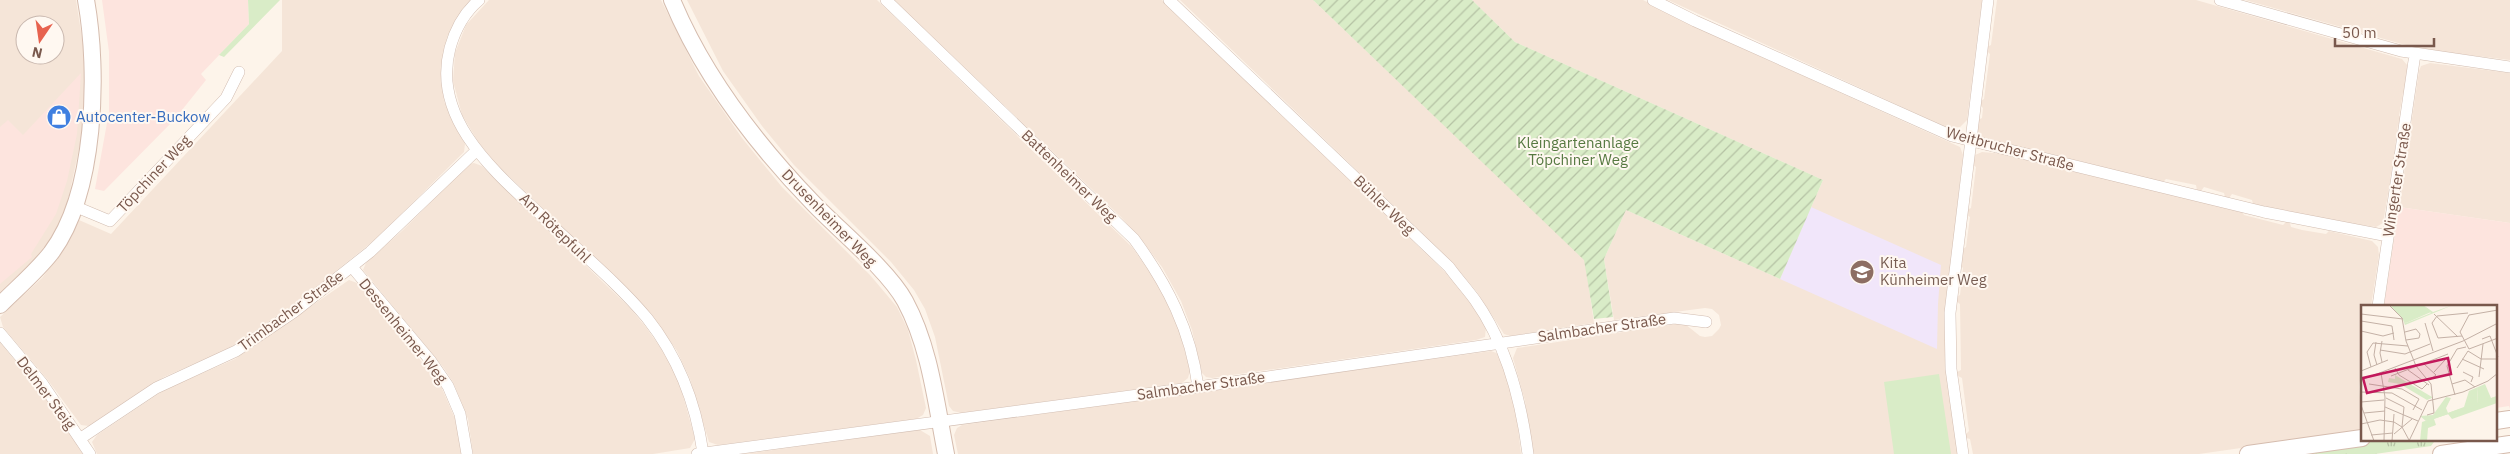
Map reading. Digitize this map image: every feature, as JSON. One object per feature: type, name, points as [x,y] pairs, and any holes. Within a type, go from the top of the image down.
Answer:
[{"type":"street","points":[[0,305],[52,252],[74,206],[86,159],[93,92],[92,47],[86,0]]},
{"type":"street","name":"Am Rötepfuhl","points":[[479,0],[463,18],[454,35],[448,54],[447,76],[450,101],[455,112],[477,150],[498,174],[633,303],[659,335],[679,369],[692,402],[700,454]]},
{"type":"street","name":"Drusenheimer Weg","points":[[672,0],[721,91],[748,128],[778,166],[882,272],[904,299],[917,325],[926,353],[946,454]]},
{"type":"street","name":"Battenheimer Weg","points":[[886,0],[1134,239],[1166,285],[1178,311],[1190,344],[1198,387]]},
{"type":"street","name":"Bühler Weg","points":[[1169,0],[1449,267],[1476,300],[1500,343],[1523,414],[1528,454]]},
{"type":"street","name":"Weitbrucher Straße","points":[[1653,0],[1695,21],[1943,133],[1969,141],[2283,216],[2388,236]]},
{"type":"street","points":[[1963,454],[1951,369],[1950,313],[1969,141],[1988,0]]},
{"type":"street","points":[[2220,0],[2379,46],[2416,54],[2510,67]]},
{"type":"street","name":"Wingerter Straße","points":[[2378,305],[2416,54]]},
{"type":"street","name":"Töpchiner Weg","points":[[74,206],[110,221],[226,98],[239,72]]},
{"type":"street","name":"Trimbacher Straße","points":[[80,438],[156,388],[245,346],[294,312],[352,267],[390,234],[477,150]]},
{"type":"street","name":"Dessenheimer Weg","points":[[352,267],[442,376],[460,414],[467,454]]},
{"type":"street","name":"Salmbacher Straße","points":[[700,454],[1198,387],[1674,318],[1706,322]]},
{"type":"street","name":"Delmer Steig","points":[[0,333],[42,383],[90,454]]},
{"type":"street","points":[[2248,454],[2361,438]]},
{"type":"street","points":[[2441,454],[2510,444]]},
{"type":"shaded area","points":[[0,0],[76,0],[85,57],[82,135],[65,214],[51,239],[35,261],[0,294]]},
{"type":"shaded area","points":[[102,0],[248,0],[249,24],[201,74],[206,80],[174,120],[104,191],[95,189],[109,112],[109,52]]},
{"type":"shaded area","points":[[282,0],[471,0],[455,21],[447,37],[441,70],[444,101],[465,144],[464,152],[377,238],[296,303],[228,349],[164,377],[89,426],[81,425],[47,379],[3,327],[0,317],[42,278],[56,259],[79,220],[111,234],[282,51]]},
{"type":"shaded area","points":[[489,0],[661,0],[699,76],[742,138],[782,187],[870,275],[897,307],[908,330],[916,360],[926,408],[923,415],[916,419],[718,445],[709,442],[690,379],[677,351],[659,325],[632,293],[495,163],[479,143],[462,115],[453,81],[455,53],[466,25]]},
{"type":"shaded area","points":[[687,0],[877,0],[1132,247],[1160,287],[1180,333],[1190,371],[1188,378],[1182,383],[961,413],[953,411],[949,406],[935,337],[925,309],[914,290],[891,262],[794,165],[762,126],[723,71]]},
{"type":"shaded area","points":[[894,0],[1162,0],[1445,272],[1471,304],[1486,327],[1485,337],[1476,340],[1212,378],[1206,377],[1202,373],[1192,330],[1181,301],[1162,267],[1144,243],[1121,217]]},
{"type":"shaded area","points":[[1180,0],[1313,0],[1585,260],[1594,323],[1510,336],[1504,334],[1477,292],[1451,261]]},
{"type":"shaded area","points":[[1472,0],[1643,0],[1715,36],[1960,147],[1963,155],[1944,323],[1947,375],[1958,454],[1533,454],[1525,401],[1513,358],[1517,348],[1676,324],[1685,324],[1700,336],[1705,337],[1712,336],[1721,325],[1719,315],[1712,309],[1705,308],[1614,320],[1604,259],[1626,210],[1780,279],[1823,180],[1515,42]]},
{"type":"shaded area","points":[[1668,0],[1982,0],[1967,120],[1960,127],[1948,128]]},
{"type":"shaded area","points":[[1997,0],[2196,0],[2402,59],[2407,65],[2407,92],[2403,93],[2399,116],[2403,118],[2402,122],[2398,124],[2395,148],[2398,151],[2394,156],[2390,180],[2393,182],[2393,186],[2389,188],[2383,223],[2376,227],[2314,218],[2253,204],[2252,200],[2232,194],[2229,198],[2225,197],[2224,193],[2204,187],[2201,191],[2197,190],[2196,185],[2166,179],[2163,182],[1981,137],[1977,130],[1978,120],[1982,118],[1983,108],[1980,105],[1980,101],[1984,99],[1990,54],[1987,51],[1987,47],[1991,45]]},
{"type":"shaded area","points":[[2245,0],[2510,0],[2510,60],[2435,51],[2402,44]]},
{"type":"shaded area","points":[[2430,63],[2510,73],[2510,223],[2399,207],[2419,71],[2421,66]]},
{"type":"shaded area","points":[[81,73],[77,134],[67,181],[56,214],[31,254],[32,257],[0,284],[0,127],[8,120],[23,135]]},
{"type":"shaded area","points":[[1982,152],[2005,154],[2242,211],[2244,215],[2283,225],[2286,222],[2290,223],[2291,227],[2302,230],[2326,234],[2329,231],[2372,241],[2378,247],[2379,255],[2371,305],[2361,305],[2360,431],[2199,454],[1973,454],[1970,439],[1966,438],[1966,434],[1969,431],[1962,378],[1958,376],[1957,372],[1961,370],[1960,304],[1956,301],[1956,297],[1960,295],[1963,268],[1961,266],[1962,249],[1966,247],[1970,217],[1966,214],[1967,210],[1971,208],[1976,167],[1973,165],[1975,155]]},
{"type":"shaded area","points":[[474,163],[482,166],[629,307],[645,326],[667,357],[680,385],[695,439],[690,448],[653,454],[473,454],[468,419],[453,382],[443,367],[363,270],[366,263],[403,230],[469,164]]},
{"type":"shaded area","name":"Kita Künheimer Weg","points":[[1811,207],[1941,265],[1937,349],[1780,279]]},
{"type":"shaded area","points":[[2399,207],[2510,223],[2510,409],[2509,406],[2498,408],[2498,305],[2384,305]]},
{"type":"shaded area","points":[[349,280],[357,283],[440,384],[456,421],[462,454],[97,454],[92,442],[97,435],[164,390],[235,359]]},
{"type":"shaded area","points":[[0,342],[58,414],[83,454],[0,454]]},
{"type":"shaded area","points":[[1491,351],[1499,354],[1516,411],[1521,454],[958,454],[954,435],[957,428],[962,425]]},
{"type":"shaded area","points":[[920,430],[930,436],[933,454],[743,454]]},
{"type":"green space","points":[[248,0],[280,0],[224,57],[219,55],[249,24]]},
{"type":"green space","name":"Kleingartenanlage Töpchiner Weg","points":[[1313,0],[1472,0],[1515,42],[1823,180],[1780,279],[1626,210],[1604,259],[1613,317],[1594,319],[1584,260]]},
{"type":"green space","points":[[1939,374],[1951,454],[1894,454],[1884,382]]},
{"type":"green space","points":[[2371,442],[2434,442],[2431,446],[2375,454],[2287,454]]},
{"type":"place","name":"Autocenter-Buckow","points":[[59,117]]},
{"type":"place","name":"Kita Künheimer Weg","points":[[1862,272]]}]
